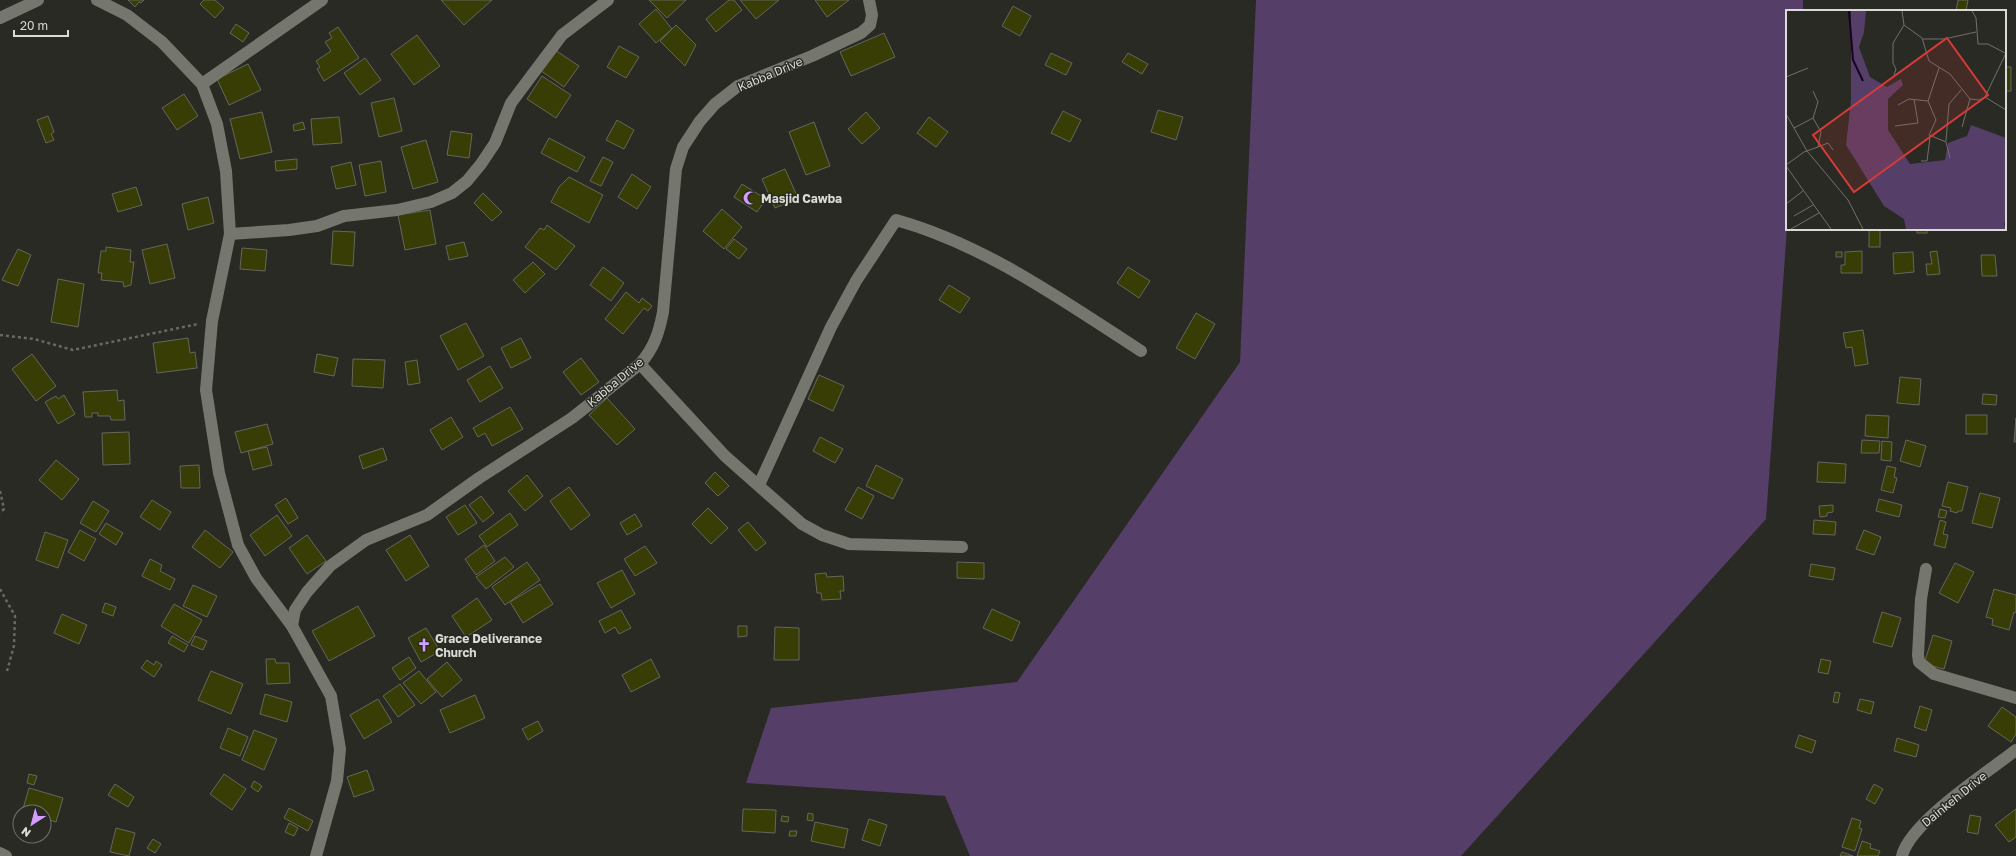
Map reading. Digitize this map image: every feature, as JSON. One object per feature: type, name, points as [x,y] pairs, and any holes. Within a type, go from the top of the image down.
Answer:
[{"type":"street","points":[[0,18],[38,0]]},
{"type":"street","points":[[97,0],[127,15],[162,42],[202,84],[217,124],[226,171],[230,234],[212,321],[206,390],[223,488],[238,545],[256,578],[292,626],[331,696],[340,750],[337,780],[316,856]]},
{"type":"street","points":[[202,84],[322,0]]},
{"type":"street","points":[[230,234],[289,230],[317,226],[344,216],[397,210],[431,202],[452,193],[467,181],[481,164],[495,143],[511,104],[562,35],[608,0]]},
{"type":"street","name":"Kabba Drive","points":[[292,626],[295,610],[307,592],[330,566],[366,540],[427,515],[479,478],[572,418],[640,364],[649,353],[659,335],[663,312],[676,170],[684,147],[700,121],[715,104],[738,86],[812,56],[861,33],[870,25],[872,15],[869,0]]},
{"type":"street","points":[[759,485],[831,327],[856,281],[896,220],[966,246],[1021,276],[1141,351]]},
{"type":"street","points":[[640,364],[725,456],[802,524],[822,535],[849,544],[962,547]]},
{"type":"street","points":[[1926,569],[1921,599],[1918,655],[1919,662],[1934,674],[2016,698]]},
{"type":"street","name":"Dainkeh Drive","points":[[1902,856],[1913,834],[1941,808],[2016,750]]},
{"type":"street","points":[[0,853],[6,856]]},
{"type":"path","points":[[0,335],[34,339],[73,350],[212,321]]},
{"type":"path","points":[[0,491],[4,508],[0,513]]},
{"type":"path","points":[[0,589],[16,616],[14,646],[7,671]]},
{"type":"shaded area","points":[[1256,0],[1803,0],[1803,10],[1786,10],[1787,230],[1766,519],[1461,856],[970,856],[945,796],[746,783],[771,708],[1017,682],[1240,362]]},
{"type":"building","points":[[128,0],[144,0],[141,3],[139,2],[135,7]]},
{"type":"building","points":[[204,0],[215,0],[224,8],[215,18],[200,4]]},
{"type":"building","points":[[441,0],[492,0],[464,25]]},
{"type":"building","points":[[649,0],[686,0],[667,18]]},
{"type":"building","points":[[729,0],[734,0],[742,10],[716,32],[706,19]]},
{"type":"building","points":[[740,0],[779,0],[756,19]]},
{"type":"building","points":[[815,0],[849,0],[827,17]]},
{"type":"building","points":[[1958,0],[1968,0],[1966,10],[1956,10]]},
{"type":"building","points":[[1013,6],[1031,16],[1020,36],[1002,26]]},
{"type":"building","points":[[656,9],[672,29],[656,43],[639,24]]},
{"type":"building","points":[[236,24],[249,33],[243,42],[230,33]]},
{"type":"building","points":[[676,25],[696,45],[685,66],[660,41]]},
{"type":"building","points":[[338,27],[359,58],[324,81],[317,69],[320,67],[316,61],[331,51],[325,42],[332,38],[329,33]]},
{"type":"building","points":[[884,33],[895,57],[851,76],[840,52]]},
{"type":"building","points":[[417,35],[440,66],[414,85],[391,54]]},
{"type":"building","points":[[619,46],[639,57],[626,78],[607,67]]},
{"type":"building","points":[[555,50],[579,66],[564,87],[540,70]]},
{"type":"building","points":[[1051,53],[1072,63],[1066,75],[1045,65]]},
{"type":"building","points":[[1128,53],[1148,64],[1142,74],[1122,62]]},
{"type":"building","points":[[365,58],[381,80],[360,95],[344,73]]},
{"type":"building","points":[[248,64],[261,90],[229,105],[217,79]]},
{"type":"building","points":[[2006,67],[2011,67],[2011,91],[2006,91]]},
{"type":"building","points":[[542,76],[571,95],[556,118],[527,99]]},
{"type":"building","points":[[184,94],[198,116],[177,130],[162,108]]},
{"type":"building","points":[[394,98],[402,131],[379,137],[371,103]]},
{"type":"building","points":[[1158,110],[1183,117],[1176,140],[1151,132]]},
{"type":"building","points":[[1063,111],[1081,120],[1070,142],[1051,133]]},
{"type":"building","points":[[262,112],[272,152],[240,159],[230,119]]},
{"type":"building","points":[[866,112],[880,128],[862,144],[848,129]]},
{"type":"building","points":[[48,116],[54,132],[51,134],[54,140],[46,143],[37,120]]},
{"type":"building","points":[[339,117],[342,143],[313,145],[311,119]]},
{"type":"building","points":[[929,117],[948,132],[936,147],[917,133]]},
{"type":"building","points":[[617,120],[634,130],[624,149],[606,140]]},
{"type":"building","points":[[303,122],[305,129],[294,131],[293,125]]},
{"type":"building","points":[[814,122],[830,166],[806,175],[789,132]]},
{"type":"building","points":[[451,131],[472,134],[469,158],[447,155]]},
{"type":"building","points":[[549,138],[585,157],[577,172],[541,153]]},
{"type":"building","points":[[426,140],[438,182],[413,189],[401,147]]},
{"type":"building","points":[[603,157],[613,162],[601,186],[590,181]]},
{"type":"building","points":[[297,159],[297,169],[276,171],[275,161]]},
{"type":"building","points":[[381,161],[386,192],[365,196],[359,165]]},
{"type":"building","points":[[351,162],[356,185],[336,189],[331,167]]},
{"type":"building","points":[[785,169],[798,198],[775,208],[762,179]]},
{"type":"building","points":[[632,174],[651,187],[637,209],[618,197]]},
{"type":"building","points":[[569,177],[603,195],[589,223],[551,202],[559,187]]},
{"type":"building","name":"Masjid Cawba","points":[[742,184],[766,199],[757,212],[734,197]]},
{"type":"building","points":[[136,187],[142,205],[118,212],[112,194]]},
{"type":"building","points":[[483,193],[502,212],[492,221],[474,203]]},
{"type":"building","points":[[208,197],[214,223],[188,230],[182,204]]},
{"type":"building","points":[[722,209],[742,227],[724,249],[703,231]]},
{"type":"building","points":[[430,210],[436,244],[405,250],[398,215]]},
{"type":"building","points":[[547,225],[575,246],[556,270],[525,247],[540,228],[544,230]]},
{"type":"building","points":[[1869,230],[1880,230],[1880,247],[1869,247]]},
{"type":"building","points":[[1917,230],[1927,230],[1927,233],[1917,233]]},
{"type":"building","points":[[333,231],[355,232],[353,266],[331,264]]},
{"type":"building","points":[[734,239],[747,249],[739,259],[726,249]]},
{"type":"building","points":[[464,242],[468,256],[449,260],[446,246]]},
{"type":"building","points":[[167,244],[175,278],[150,284],[142,250]]},
{"type":"building","points":[[106,247],[131,250],[130,262],[134,262],[131,285],[124,287],[123,282],[101,280],[102,273],[98,273],[101,251],[106,251]]},
{"type":"building","points":[[242,248],[267,250],[265,271],[240,269]]},
{"type":"building","points":[[18,249],[31,255],[18,286],[2,280]]},
{"type":"building","points":[[1862,251],[1862,273],[1841,273],[1841,265],[1845,265],[1845,252]]},
{"type":"building","points":[[1937,251],[1940,274],[1927,275],[1926,264],[1932,264],[1930,252]]},
{"type":"building","points":[[1836,252],[1842,252],[1842,257],[1836,257]]},
{"type":"building","points":[[1913,252],[1914,272],[1894,274],[1893,253]]},
{"type":"building","points":[[1981,255],[1995,255],[1997,276],[1982,276]]},
{"type":"building","points":[[533,262],[545,274],[525,293],[513,280]]},
{"type":"building","points":[[603,267],[624,283],[611,301],[590,285]]},
{"type":"building","points":[[1128,267],[1150,281],[1139,298],[1117,283]]},
{"type":"building","points":[[58,279],[84,284],[78,327],[51,322]]},
{"type":"building","points":[[949,285],[970,298],[960,313],[939,300]]},
{"type":"building","points":[[626,292],[639,303],[642,298],[652,306],[648,311],[644,308],[623,334],[605,319]]},
{"type":"building","points":[[1196,313],[1215,324],[1195,359],[1176,348]]},
{"type":"building","points":[[466,323],[484,356],[458,370],[440,336]]},
{"type":"building","points":[[1863,330],[1868,364],[1855,366],[1852,347],[1846,348],[1843,333]]},
{"type":"building","points":[[188,338],[190,353],[195,352],[197,368],[157,373],[153,343]]},
{"type":"building","points":[[521,338],[531,358],[511,368],[501,348]]},
{"type":"building","points":[[32,354],[56,386],[36,401],[12,369]]},
{"type":"building","points":[[317,354],[338,358],[334,376],[314,372]]},
{"type":"building","points":[[581,358],[599,382],[581,395],[563,372]]},
{"type":"building","points":[[353,359],[385,360],[383,388],[352,386]]},
{"type":"building","points":[[417,360],[420,383],[408,385],[405,362]]},
{"type":"building","points":[[490,366],[503,388],[480,402],[467,380]]},
{"type":"building","points":[[819,375],[844,386],[833,411],[808,399]]},
{"type":"building","points":[[1900,377],[1921,379],[1919,405],[1897,403]]},
{"type":"building","points":[[117,390],[118,401],[124,400],[125,420],[111,420],[110,416],[98,416],[98,413],[92,413],[92,417],[85,417],[83,392]]},
{"type":"building","points":[[1983,394],[1997,395],[1996,405],[1982,404]]},
{"type":"building","points":[[64,395],[75,414],[58,424],[45,402],[56,396],[58,399]]},
{"type":"building","points":[[607,398],[635,429],[617,445],[589,415]]},
{"type":"building","points":[[510,407],[523,429],[492,446],[485,433],[478,437],[473,428]]},
{"type":"building","points":[[1866,415],[1889,416],[1888,438],[1865,436]]},
{"type":"building","points":[[1966,415],[1987,415],[1987,434],[1966,434]]},
{"type":"building","points":[[451,417],[463,437],[442,450],[430,430]]},
{"type":"building","points":[[2016,418],[2016,442],[2014,442]]},
{"type":"building","points":[[267,424],[273,444],[241,453],[235,432]]},
{"type":"building","points":[[129,432],[130,464],[103,465],[102,433]]},
{"type":"building","points":[[820,437],[843,449],[835,463],[813,451]]},
{"type":"building","points":[[1862,440],[1880,441],[1879,453],[1861,453]]},
{"type":"building","points":[[1906,440],[1926,446],[1920,467],[1900,461]]},
{"type":"building","points":[[1882,441],[1892,442],[1891,461],[1881,460]]},
{"type":"building","points":[[267,447],[272,465],[253,470],[248,451]]},
{"type":"building","points":[[383,448],[387,460],[363,469],[359,456]]},
{"type":"building","points":[[56,460],[79,479],[62,500],[39,480]]},
{"type":"building","points":[[1818,462],[1846,464],[1845,483],[1817,482]]},
{"type":"building","points":[[199,465],[200,488],[181,488],[180,466]]},
{"type":"building","points":[[876,465],[903,479],[893,499],[866,486]]},
{"type":"building","points":[[1887,466],[1896,468],[1894,477],[1897,478],[1893,493],[1881,490]]},
{"type":"building","points":[[715,472],[729,486],[718,496],[705,483]]},
{"type":"building","points":[[527,475],[543,496],[525,511],[508,491]]},
{"type":"building","points":[[1948,482],[1968,487],[1962,511],[1958,511],[1957,513],[1950,511],[1951,508],[1942,506]]},
{"type":"building","points":[[569,487],[590,515],[571,530],[550,501]]},
{"type":"building","points":[[858,487],[874,496],[862,519],[845,510]]},
{"type":"building","points":[[1980,493],[2000,498],[1992,528],[1972,523]]},
{"type":"building","points":[[481,496],[494,513],[483,522],[469,505]]},
{"type":"building","points":[[286,498],[298,518],[288,524],[275,505]]},
{"type":"building","points":[[1879,499],[1902,505],[1899,517],[1876,511]]},
{"type":"building","points":[[152,500],[171,512],[160,530],[140,517]]},
{"type":"building","points":[[93,501],[109,511],[96,532],[80,523]]},
{"type":"building","points":[[465,505],[477,523],[458,535],[446,517]]},
{"type":"building","points":[[1833,505],[1833,512],[1827,513],[1827,516],[1820,517],[1819,506]]},
{"type":"building","points":[[708,508],[728,528],[711,544],[692,524]]},
{"type":"building","points":[[1940,509],[1947,511],[1945,518],[1938,517]]},
{"type":"building","points":[[510,513],[518,525],[487,547],[479,536]]},
{"type":"building","points":[[635,514],[642,526],[627,535],[620,523]]},
{"type":"building","points":[[277,515],[292,536],[265,556],[250,535]]},
{"type":"building","points":[[1814,520],[1836,522],[1835,535],[1813,534]]},
{"type":"building","points":[[1940,520],[1946,522],[1943,534],[1948,535],[1945,548],[1934,545]]},
{"type":"building","points":[[748,522],[766,543],[756,551],[738,530]]},
{"type":"building","points":[[106,523],[123,533],[116,545],[99,534]]},
{"type":"building","points":[[80,530],[96,539],[84,561],[68,552]]},
{"type":"building","points":[[205,530],[233,552],[220,568],[192,547]]},
{"type":"building","points":[[1864,530],[1881,537],[1874,555],[1856,549]]},
{"type":"building","points":[[45,532],[68,540],[58,568],[36,560]]},
{"type":"building","points":[[307,535],[326,561],[307,574],[289,548]]},
{"type":"building","points":[[410,535],[429,566],[406,581],[386,550]]},
{"type":"building","points":[[484,545],[495,561],[476,575],[465,559]]},
{"type":"building","points":[[645,546],[657,563],[635,576],[624,559]]},
{"type":"building","points":[[505,557],[514,567],[486,589],[476,577]]},
{"type":"building","points":[[150,559],[162,565],[160,571],[175,579],[170,590],[142,576]]},
{"type":"building","points":[[527,562],[540,580],[505,605],[492,587]]},
{"type":"building","points":[[957,562],[984,563],[984,579],[957,578]]},
{"type":"building","points":[[1955,563],[1974,572],[1958,603],[1939,593]]},
{"type":"building","points":[[1811,564],[1835,568],[1833,580],[1809,576]]},
{"type":"building","points":[[622,570],[635,594],[611,608],[597,583]]},
{"type":"building","points":[[826,573],[827,577],[843,576],[844,591],[840,591],[841,599],[822,600],[821,593],[817,593],[815,574]]},
{"type":"building","points":[[540,584],[553,604],[523,623],[510,602]]},
{"type":"building","points":[[193,585],[217,596],[207,617],[183,606]]},
{"type":"building","points":[[1994,589],[2016,595],[2016,613],[2014,612],[2009,630],[1992,625],[1993,619],[1986,617]]},
{"type":"building","points":[[477,598],[492,620],[466,637],[452,616]]},
{"type":"building","points":[[105,603],[116,607],[113,616],[102,612]]},
{"type":"building","points":[[174,604],[202,620],[189,643],[161,626]]},
{"type":"building","points":[[358,606],[375,636],[329,661],[312,631]]},
{"type":"building","points":[[992,609],[1020,622],[1012,641],[983,628]]},
{"type":"building","points":[[621,610],[631,628],[619,634],[615,627],[605,633],[599,621]]},
{"type":"building","points":[[1882,612],[1901,618],[1892,647],[1873,642]]},
{"type":"building","points":[[62,614],[87,625],[79,644],[54,633]]},
{"type":"building","points":[[738,626],[747,626],[747,636],[738,637]]},
{"type":"building","points":[[775,627],[799,628],[799,660],[774,660]]},
{"type":"building","name":"Grace Deliverance Church","points":[[426,628],[440,651],[421,662],[408,638]]},
{"type":"building","points":[[1933,635],[1952,641],[1944,669],[1924,664]]},
{"type":"building","points":[[172,636],[188,645],[184,652],[168,643]]},
{"type":"building","points":[[195,636],[207,641],[203,650],[191,645]]},
{"type":"building","points":[[409,657],[416,668],[400,680],[392,668]]},
{"type":"building","points":[[266,659],[275,659],[276,663],[289,663],[290,683],[267,684]]},
{"type":"building","points":[[651,659],[660,677],[631,692],[622,675]]},
{"type":"building","points":[[1821,659],[1831,661],[1828,674],[1818,672]]},
{"type":"building","points":[[147,660],[154,665],[156,661],[162,665],[154,677],[141,668]]},
{"type":"building","points":[[447,662],[462,680],[442,697],[427,679]]},
{"type":"building","points":[[211,671],[243,684],[231,714],[198,700]]},
{"type":"building","points":[[419,671],[436,692],[421,704],[403,683]]},
{"type":"building","points":[[400,684],[415,705],[398,717],[383,696]]},
{"type":"building","points":[[1835,692],[1840,693],[1838,703],[1833,702]]},
{"type":"building","points":[[265,694],[292,702],[287,722],[260,714]]},
{"type":"building","points":[[475,695],[485,718],[450,733],[440,710]]},
{"type":"building","points":[[378,699],[392,722],[364,739],[350,715]]},
{"type":"building","points":[[1860,699],[1874,702],[1871,714],[1857,710]]},
{"type":"building","points":[[1920,706],[1932,710],[1926,731],[1914,727]]},
{"type":"building","points":[[2002,707],[2016,717],[2016,734],[2011,742],[1988,726]]},
{"type":"building","points":[[538,721],[543,731],[528,740],[522,729]]},
{"type":"building","points":[[228,728],[248,737],[240,756],[220,748]]},
{"type":"building","points":[[254,730],[277,739],[264,770],[242,760]]},
{"type":"building","points":[[1799,735],[1816,741],[1812,753],[1795,747]]},
{"type":"building","points":[[1897,738],[1919,745],[1916,757],[1894,751]]},
{"type":"building","points":[[367,770],[374,790],[354,797],[347,777]]},
{"type":"building","points":[[29,774],[37,776],[34,785],[27,783]]},
{"type":"building","points":[[224,774],[246,789],[232,810],[210,794]]},
{"type":"building","points":[[254,781],[262,786],[258,792],[251,787]]},
{"type":"building","points":[[115,784],[134,797],[128,807],[108,795]]},
{"type":"building","points":[[1874,784],[1883,789],[1875,804],[1866,799]]},
{"type":"building","points":[[29,788],[63,798],[56,822],[52,821],[52,804],[24,804]]},
{"type":"building","points":[[289,808],[313,821],[308,831],[284,818]]},
{"type":"building","points":[[743,809],[776,810],[775,833],[742,831]]},
{"type":"building","points":[[2016,809],[2016,837],[2009,842],[1995,825]]},
{"type":"building","points":[[808,813],[813,814],[813,821],[807,820]]},
{"type":"building","points":[[1970,815],[1981,817],[1978,834],[1967,832]]},
{"type":"building","points":[[782,816],[789,817],[788,822],[781,821]]},
{"type":"building","points":[[1852,818],[1861,821],[1859,828],[1862,829],[1855,851],[1842,847]]},
{"type":"building","points":[[869,819],[887,825],[880,846],[862,840]]},
{"type":"building","points":[[815,822],[848,829],[844,848],[811,841]]},
{"type":"building","points":[[289,823],[298,828],[294,836],[285,832]]},
{"type":"building","points":[[116,828],[135,833],[129,856],[110,852]]},
{"type":"building","points":[[790,831],[797,831],[796,836],[789,836]]},
{"type":"building","points":[[153,839],[161,844],[155,853],[147,848]]},
{"type":"building","points":[[1862,841],[1871,844],[1870,848],[1880,851],[1878,856],[1857,856]]},
{"type":"building","points":[[1842,852],[1853,856],[1840,856]]},
{"type":"place","name":"Masjid Cawba","points":[[750,198]]},
{"type":"place","name":"Grace Deliverance Church","points":[[424,645]]}]
